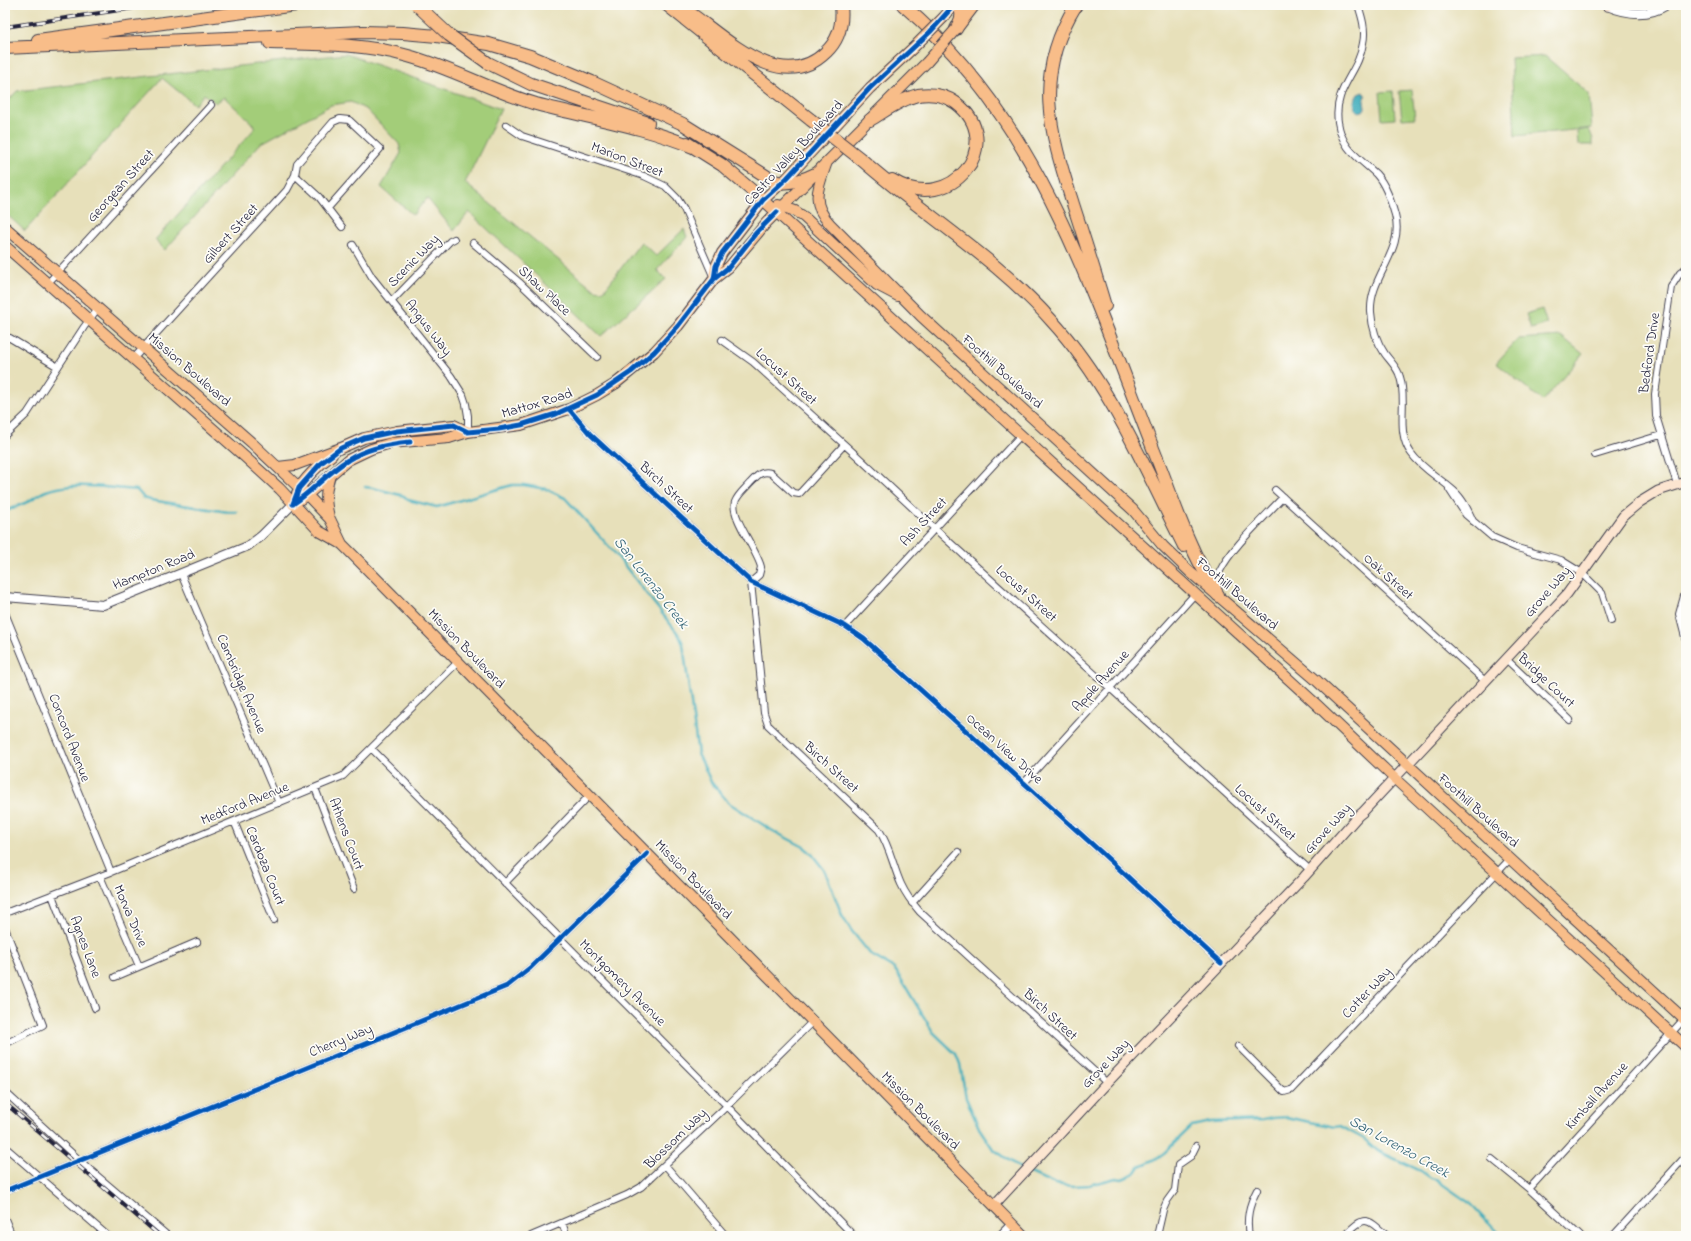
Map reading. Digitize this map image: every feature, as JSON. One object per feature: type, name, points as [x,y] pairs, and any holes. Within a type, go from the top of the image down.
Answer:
[{"type":"highway","points":[[5,44],[296,5]]},
{"type":"highway","points":[[417,5],[452,38],[488,63],[522,81],[653,125],[673,134],[722,165],[763,200]]},
{"type":"highway","points":[[667,5],[862,160],[894,188],[1004,274],[1034,302],[1064,335],[1090,368],[1110,399],[1188,553],[1197,568],[1218,595]]},
{"type":"highway","points":[[678,5],[747,55],[764,63],[787,68],[809,63],[820,58],[829,49],[841,26],[841,5]]},
{"type":"highway","points":[[903,5],[934,33],[973,76],[1009,126],[1054,205],[1074,248],[1192,547],[1218,595]]},
{"type":"highway","points":[[956,29],[962,16],[962,11],[958,5]]},
{"type":"highway","points":[[1076,5],[1062,32],[1053,61],[1049,96],[1050,122],[1062,168],[1126,372],[1149,438]]},
{"type":"highway","points":[[5,48],[362,32],[412,33],[472,41],[505,48],[530,56],[592,82],[679,122],[771,179],[781,183],[798,180],[816,174]]},
{"type":"highway","points":[[164,41],[334,45],[384,50],[432,63],[526,101],[644,130],[693,147]]},
{"type":"highway","points":[[555,92],[575,93],[627,109],[712,143]]},
{"type":"highway","points":[[862,160],[891,179],[905,186],[916,189],[932,190],[945,187],[956,181],[969,167],[974,154],[976,138],[971,121],[961,108],[944,97],[928,94],[913,97],[870,120]]},
{"type":"main road","name":"Castro Valley Boulevard","points":[[714,278],[716,266],[722,253],[763,200],[781,183],[870,88],[913,48],[954,5]]},
{"type":"main road","name":"Castro Valley Boulevard","points":[[714,278],[729,267],[756,233],[927,62],[975,5]]},
{"type":"main road","points":[[827,162],[817,192],[820,211],[830,224],[903,299]]},
{"type":"main road","points":[[763,200],[780,209]]},
{"type":"main road","name":"Foothill Boulevard","points":[[780,209],[804,217],[877,285],[903,299],[1133,510],[1173,556],[1315,680],[1685,1020]]},
{"type":"main road","name":"Foothill Boulevard","points":[[780,209],[1021,435],[1317,705],[1686,1047]]},
{"type":"main road","name":"Mission Boulevard","points":[[5,226],[278,467],[330,519],[342,544]]},
{"type":"main road","name":"Mission Boulevard","points":[[5,246],[245,457],[280,489],[319,531],[342,544],[1024,1236]]},
{"type":"main road","name":"Mattox Road","points":[[293,504],[307,495],[348,460],[371,449],[391,443],[448,438],[468,432],[521,425],[569,409],[606,390],[647,359],[675,329],[714,278]]},
{"type":"main road","name":"Mattox Road","points":[[278,467],[295,465],[364,438],[397,431],[454,425],[468,432]]},
{"type":"main road","name":"Mattox Road","points":[[293,504],[299,488],[321,463],[341,448]]},
{"type":"main road","points":[[330,474],[325,502],[330,519]]},
{"type":"main road","name":"Grove Way","points":[[994,1205],[1220,963],[1310,870],[1358,816],[1567,594],[1623,516],[1640,502],[1652,495],[1682,483]]},
{"type":"street","points":[[1358,5],[1364,28],[1363,45],[1360,57],[1338,99],[1338,120],[1339,129],[1345,145],[1382,182],[1392,206],[1397,225],[1394,245],[1379,275],[1373,291],[1371,304],[1372,322],[1379,344],[1400,376],[1403,398],[1403,437],[1406,446],[1418,462],[1460,497],[1473,521],[1492,537],[1517,548],[1561,560],[1582,574],[1602,593],[1611,620]]},
{"type":"street","points":[[1361,14],[1362,5]]},
{"type":"street","points":[[1606,6],[1620,12],[1639,14],[1660,9],[1666,5]]},
{"type":"street","name":"Georgean Street","points":[[48,283],[211,105]]},
{"type":"street","name":"Gilbert Street","points":[[133,359],[287,190],[295,175],[297,164],[333,122],[340,119],[349,120],[380,149],[328,208]]},
{"type":"street","name":"Marion Street","points":[[506,125],[522,136],[640,174],[665,186],[677,198],[684,209],[714,278]]},
{"type":"street","points":[[295,175],[319,197],[342,227]]},
{"type":"street","name":"Scenic Way","points":[[392,301],[454,238]]},
{"type":"street","name":"Shaw Place","points":[[473,244],[518,282],[597,357]]},
{"type":"street","name":"Angus Way","points":[[353,245],[372,277],[448,372],[463,395],[468,416],[468,432]]},
{"type":"street","name":"Bedford Drive","points":[[1682,483],[1661,435],[1656,416],[1655,394],[1671,287],[1680,273],[1686,268]]},
{"type":"street","points":[[5,435],[11,431],[27,414],[98,308]]},
{"type":"street","points":[[5,337],[10,338],[58,367]]},
{"type":"street","name":"Locust Street","points":[[722,340],[753,362],[1310,870]]},
{"type":"street","name":"Birch Street","points":[[569,409],[587,431],[751,582],[765,719],[772,730],[879,830],[889,848],[901,884],[912,903],[1107,1083]]},
{"type":"street","name":"Ash Street","points":[[845,626],[1021,435]]},
{"type":"street","points":[[1595,455],[1661,435]]},
{"type":"street","points":[[751,582],[759,575],[761,567],[760,562],[736,515],[734,505],[738,496],[759,474],[767,472],[771,473],[793,493],[799,494],[844,445]]},
{"type":"street","name":"Oak Street","points":[[1275,490],[1485,681]]},
{"type":"street","points":[[1218,595],[1218,580],[1222,567],[1244,539],[1283,497]]},
{"type":"street","name":"Hampton Road","points":[[5,598],[103,605],[248,546],[261,536],[293,504]]},
{"type":"street","name":"Cambridge Avenue","points":[[181,574],[278,804]]},
{"type":"street","name":"Ocean View Drive","points":[[751,582],[845,626],[864,639],[1220,963]]},
{"type":"street","points":[[1686,589],[1679,614],[1686,641]]},
{"type":"street","name":"Apple Avenue","points":[[1024,783],[1196,594]]},
{"type":"street","name":"Concord Avenue","points":[[5,613],[111,872]]},
{"type":"street","name":"Bridge Court","points":[[1506,660],[1570,720]]},
{"type":"street","name":"Medford Avenue","points":[[5,913],[111,872],[343,776],[372,749],[458,662]]},
{"type":"street","name":"Montgomery Avenue","points":[[372,749],[728,1106],[854,1236]]},
{"type":"street","name":"Athens Court","points":[[315,788],[354,889]]},
{"type":"street","points":[[504,883],[590,795]]},
{"type":"street","name":"Cardoza Court","points":[[234,821],[274,920]]},
{"type":"street","points":[[912,903],[958,852]]},
{"type":"street","name":"Cherry Way","points":[[5,1191],[507,986],[530,968],[647,854]]},
{"type":"street","name":"Cotter Way","points":[[1238,1046],[1284,1092],[1291,1090],[1510,859]]},
{"type":"street","name":"Morva Drive","points":[[100,876],[139,966]]},
{"type":"street","name":"Agnes Lane","points":[[52,895],[95,1008]]},
{"type":"street","points":[[5,928],[44,1025],[5,1044]]},
{"type":"street","points":[[115,977],[197,942]]},
{"type":"street","name":"Kimball Avenue","points":[[1529,1189],[1670,1033],[1685,1020]]},
{"type":"street","name":"Blossom Way","points":[[531,1236],[627,1195],[649,1180],[728,1106],[812,1022]]},
{"type":"street","points":[[5,1092],[80,1161],[168,1236]]},
{"type":"street","points":[[1157,1236],[1163,1210],[1167,1201],[1176,1190],[1178,1165],[1191,1156],[1196,1146]]},
{"type":"street","points":[[5,1147],[108,1236]]},
{"type":"street","points":[[1612,1236],[1686,1156]]},
{"type":"street","points":[[1492,1159],[1529,1189],[1580,1236]]},
{"type":"street","points":[[665,1165],[726,1236]]},
{"type":"street","points":[[1249,1236],[1249,1205],[1257,1190]]},
{"type":"street","points":[[5,1219],[12,1236]]},
{"type":"street","points":[[1344,1236],[1357,1223],[1366,1221],[1372,1223],[1387,1236]]},
{"type":"street","points":[[562,1223],[567,1236]]},
{"type":"street","points":[[1000,1236],[1012,1224]]},
{"type":"green space","points":[[346,54],[501,109],[465,183],[595,290],[602,291],[605,289],[641,242],[656,256],[684,229],[687,237],[657,270],[666,279],[601,336],[469,212],[454,231],[427,198],[413,215],[381,187],[401,153],[399,144],[367,110],[351,102],[331,105],[260,144],[165,250],[155,240],[256,127],[224,97],[216,103],[204,94],[195,105],[162,78],[25,231],[5,213],[5,104],[17,91]]},
{"type":"green space","points":[[1545,56],[1589,94],[1592,128],[1515,136],[1511,58]]},
{"type":"green space","points":[[1412,90],[1415,118],[1402,119],[1399,91]]},
{"type":"green space","points":[[1393,91],[1395,119],[1382,120],[1380,92]]},
{"type":"green space","points":[[1589,129],[1593,139],[1593,145],[1578,145],[1577,131]]},
{"type":"green space","points":[[1542,309],[1547,324],[1531,329],[1526,314]]},
{"type":"green space","points":[[1561,336],[1583,354],[1543,401],[1496,363],[1518,339]]},
{"type":"water","points":[[1363,92],[1366,96],[1364,101],[1365,108],[1363,111],[1358,112],[1355,109],[1354,101],[1358,94]]},
{"type":"waterway","name":"San Lorenzo Creek","points":[[365,487],[404,496],[408,500],[437,507],[512,485],[524,485],[546,489],[565,498],[614,552],[679,635],[683,644],[698,754],[711,782],[729,803],[773,831],[804,847],[811,853],[825,871],[842,915],[851,930],[871,955],[892,967],[896,971],[933,1032],[956,1054],[960,1064],[966,1098],[979,1128],[993,1149],[1023,1170]]},
{"type":"waterway","name":"San Lorenzo Creek","points":[[5,512],[28,502],[46,491],[69,486],[137,490],[144,498],[150,500],[228,512],[237,512]]},
{"type":"waterway","name":"San Lorenzo Creek","points":[[1028,1172],[1055,1184],[1073,1186],[1089,1185],[1116,1178],[1122,1179],[1136,1172],[1140,1166],[1154,1160],[1164,1153],[1192,1126],[1210,1122],[1263,1120],[1286,1117],[1335,1127],[1340,1126],[1364,1139],[1378,1151],[1421,1171],[1471,1204],[1502,1236]]},
{"type":"railway","points":[[5,27],[154,5]]},
{"type":"railway","points":[[5,1103],[160,1236]]},
{"type":"cycle path","points":[[714,279],[716,266],[722,253],[763,200],[787,178],[870,88],[930,32],[954,5]]},
{"type":"cycle path","points":[[293,504],[299,488],[321,463],[341,448],[364,438],[397,431],[454,425],[468,432],[521,425],[556,414],[597,395],[631,372],[654,352],[678,326],[714,279],[729,267],[756,233],[777,212]]},
{"type":"cycle path","points":[[569,409],[590,434],[751,582],[845,626],[864,639],[1103,854],[1221,963]]},
{"type":"cycle path","points":[[293,504],[334,470],[355,456],[378,447],[410,442]]},
{"type":"cycle path","points":[[5,1191],[507,986],[530,968],[647,854]]}]
